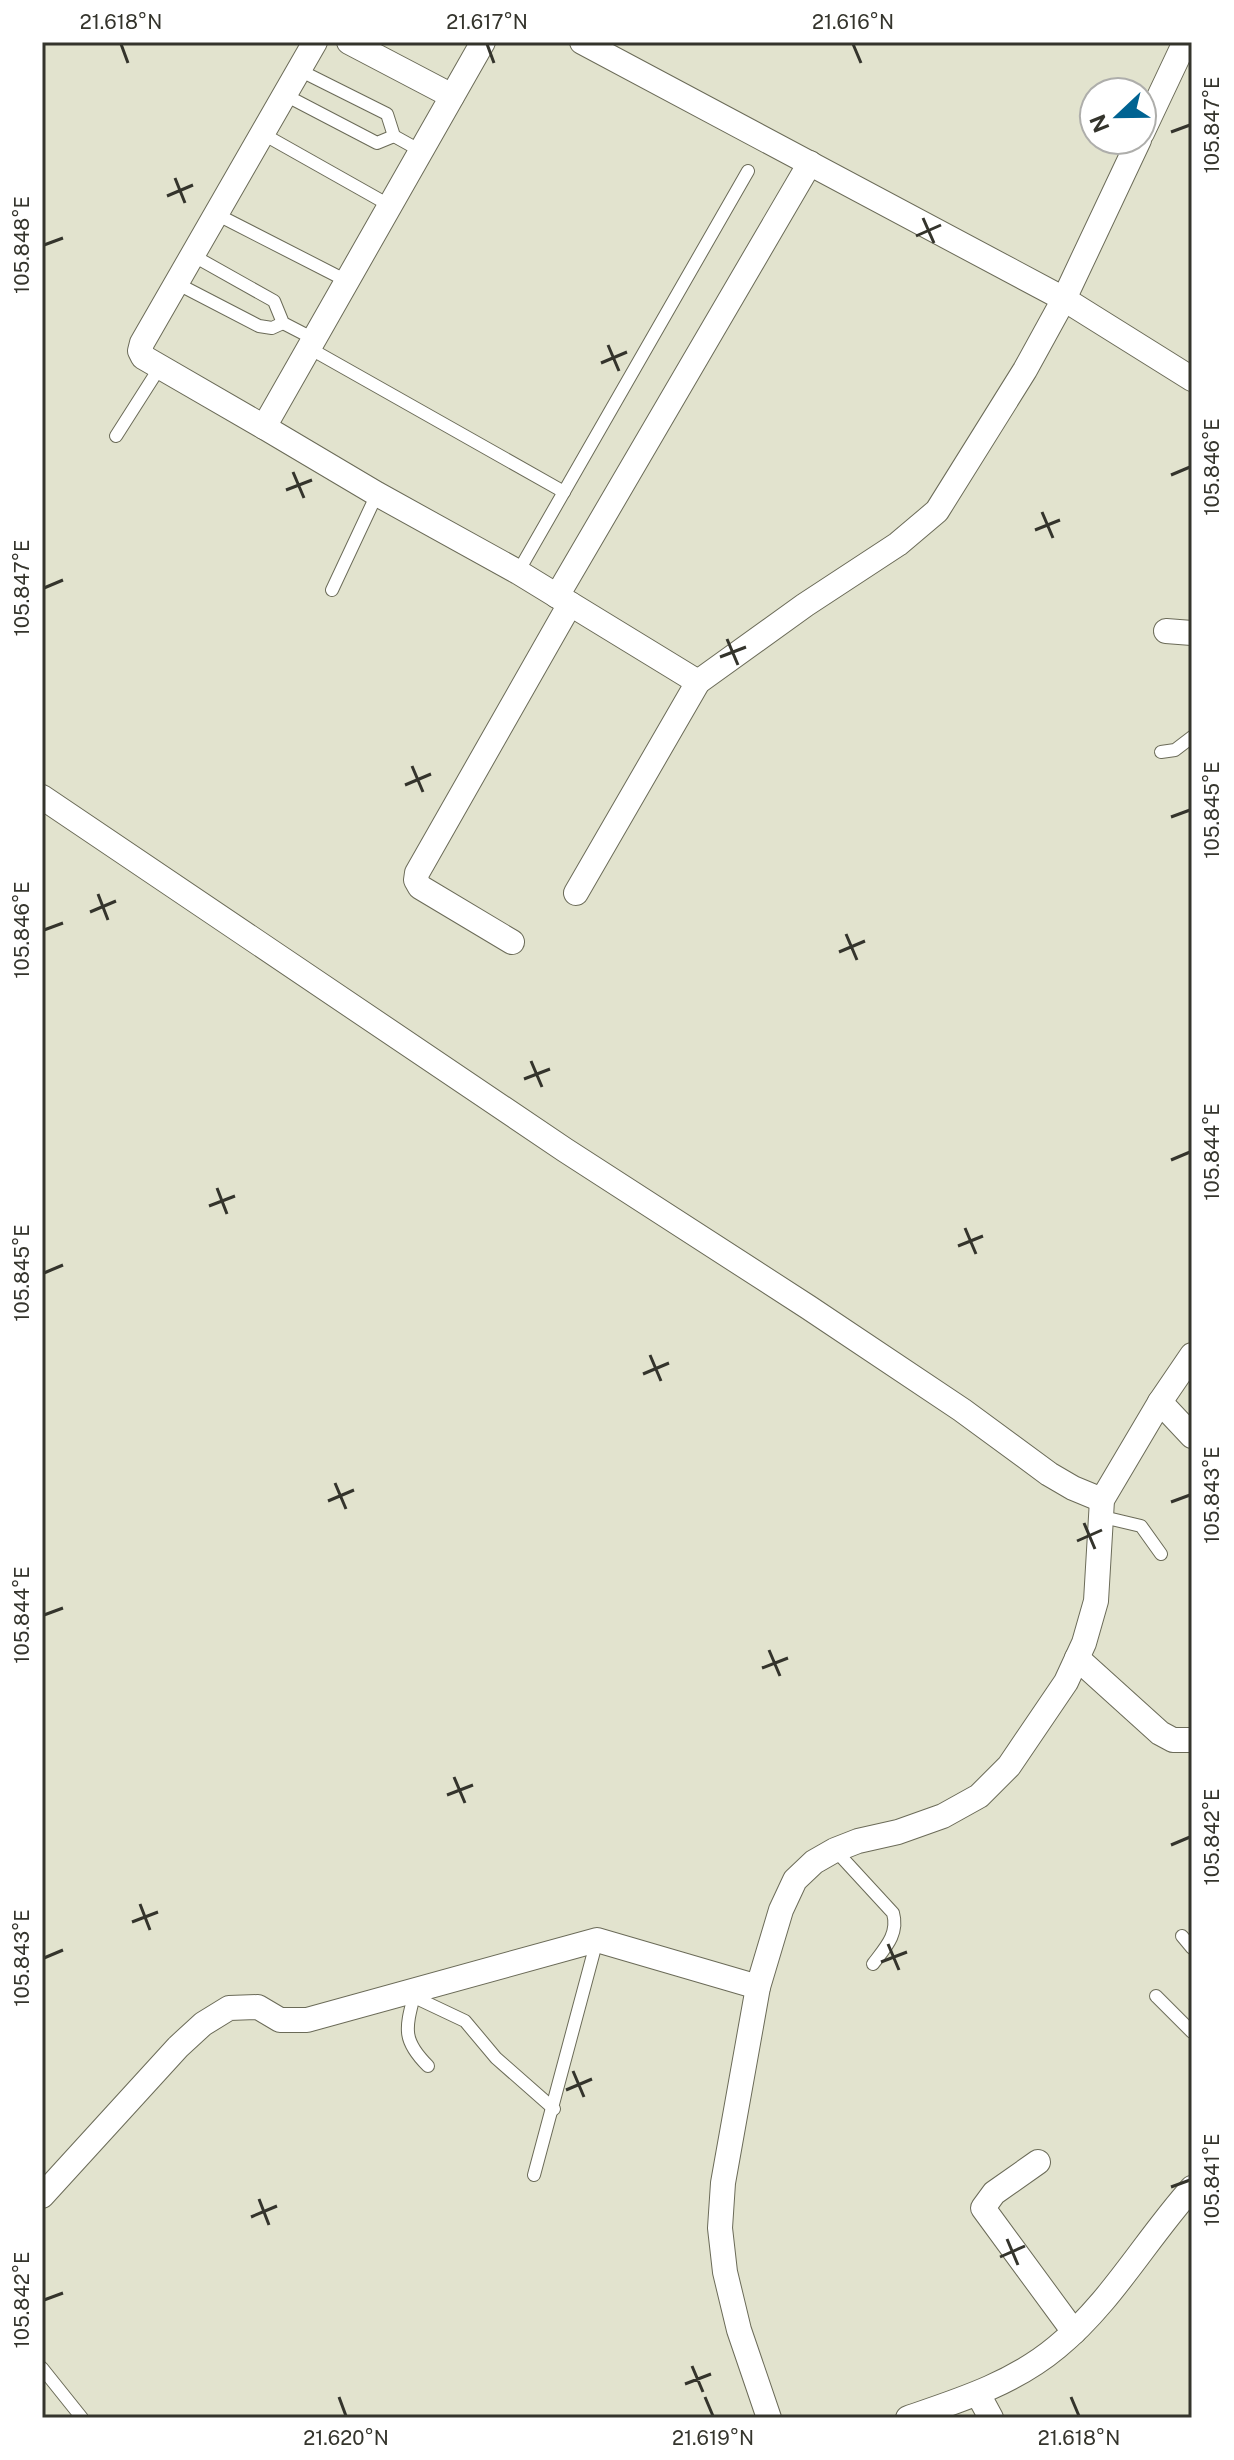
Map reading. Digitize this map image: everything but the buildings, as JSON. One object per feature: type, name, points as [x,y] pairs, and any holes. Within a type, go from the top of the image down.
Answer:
[{"type":"street","points":[[315,42],[142,343],[140,351],[143,357],[377,494],[518,572],[698,682]]},
{"type":"street","points":[[349,42],[452,96]]},
{"type":"street","points":[[264,427],[483,42]]},
{"type":"street","points":[[582,42],[1064,299],[1192,379]]},
{"type":"street","points":[[1158,99],[1185,42]]},
{"type":"street","points":[[576,893],[698,682],[805,605],[898,544],[937,511],[1025,370],[1064,299],[1131,156]]},
{"type":"street","points":[[512,942],[420,887],[416,880],[417,873],[563,600],[810,163]]},
{"type":"street","points":[[1166,631],[1192,633]]},
{"type":"street","points":[[42,797],[565,1150],[962,1410],[1100,1508]]},
{"type":"street","points":[[769,2418],[739,2330],[725,2272],[720,2228],[723,2183],[758,1987],[781,1910],[795,1880],[814,1862],[835,1850],[943,1816],[979,1796],[1017,1755],[1066,1682],[1084,1643],[1096,1601],[1100,1508],[1160,1402],[1192,1355]]},
{"type":"street","points":[[1160,1402],[1192,1436]]},
{"type":"street","points":[[1077,1658],[1160,1733],[1173,1740],[1192,1740]]},
{"type":"street","points":[[42,2196],[178,2047],[203,2024],[229,2008],[258,2007],[280,2020],[307,2020],[597,1940],[758,1987]]},
{"type":"street","points":[[1038,2162],[994,2193],[983,2208],[1074,2332]]},
{"type":"street","points":[[908,2418],[978,2394],[1030,2367],[1074,2332],[1192,2188]]},
{"type":"street","points":[[978,2394],[991,2418]]},
{"type":"lane","points":[[299,70],[387,114],[394,136],[421,151]]},
{"type":"lane","points":[[285,95],[377,143],[394,136]]},
{"type":"lane","points":[[263,134],[389,205]]},
{"type":"lane","points":[[518,572],[748,171]]},
{"type":"lane","points":[[216,214],[347,281]]},
{"type":"lane","points":[[192,255],[274,301],[283,323],[312,343],[564,492]]},
{"type":"lane","points":[[176,283],[265,328],[283,323]]},
{"type":"lane","points":[[116,436],[160,367]]},
{"type":"lane","points":[[332,590],[377,494]]},
{"type":"lane","points":[[1161,752],[1175,750],[1192,737]]},
{"type":"lane","points":[[1100,1508],[1141,1526],[1161,1554]]},
{"type":"lane","points":[[835,1850],[893,1913],[895,1922],[891,1941],[873,1964]]},
{"type":"lane","points":[[1182,1936],[1192,1948]]},
{"type":"lane","points":[[534,2175],[597,1940]]},
{"type":"lane","points":[[428,2066],[412,2050],[407,2038],[409,1994],[465,2021],[496,2058],[554,2109]]},
{"type":"lane","points":[[1156,1996],[1192,2032]]},
{"type":"lane","points":[[42,2368],[82,2418]]}]
